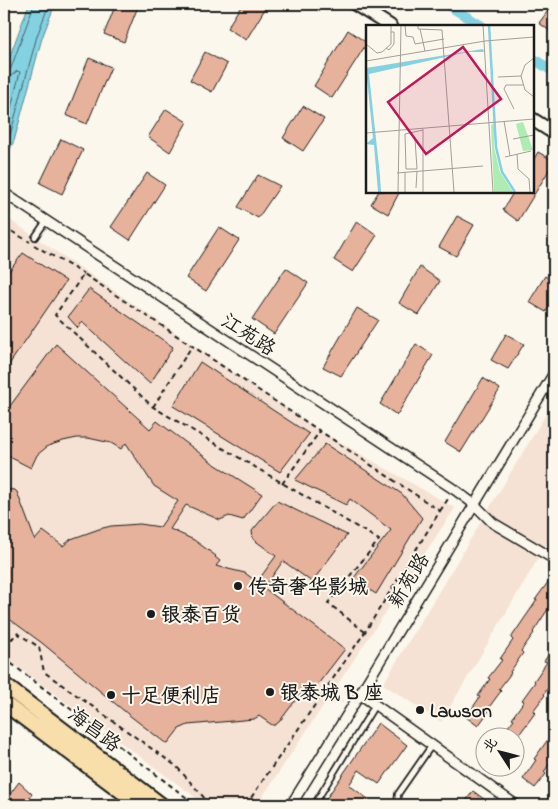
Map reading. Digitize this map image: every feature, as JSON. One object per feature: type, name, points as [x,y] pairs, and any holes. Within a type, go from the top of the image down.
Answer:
[{"type":"main road","name":"海昌路","points":[[4,685],[161,805]]},
{"type":"main road","points":[[4,702],[140,805]]},
{"type":"street","points":[[355,4],[388,25]]},
{"type":"street","points":[[533,120],[554,133]]},
{"type":"street","name":"江苑路","points":[[4,193],[455,490],[474,504],[493,523],[554,559]]},
{"type":"street","name":"新苑路","points":[[291,805],[554,373]]},
{"type":"street","points":[[360,694],[516,805]]},
{"type":"lane","points":[[35,237],[46,221]]},
{"type":"lane","points":[[314,805],[375,705]]},
{"type":"lane","points":[[397,805],[398,794],[432,745]]},
{"type":"path","points":[[4,227],[84,274],[440,511]]},
{"type":"path","points":[[84,274],[55,315],[153,407],[378,540],[328,604],[365,632]]},
{"type":"path","points":[[153,407],[192,346]]},
{"type":"path","points":[[282,484],[320,431]]},
{"type":"path","points":[[246,805],[365,632],[455,490]]},
{"type":"path","points":[[4,632],[12,639],[17,633],[39,647],[44,672],[176,766],[207,801],[214,805]]},
{"type":"path","points":[[4,658],[196,805]]},
{"type":"shaded area","points":[[4,216],[320,431],[455,508],[257,805],[206,805],[4,657]]},
{"type":"shaded area","points":[[554,401],[554,532],[441,722],[383,684]]},
{"type":"water","points":[[29,4],[55,4],[42,38],[14,141],[4,161],[4,72]]},
{"type":"building","points":[[116,4],[139,4],[124,42],[104,34]]},
{"type":"building","points":[[242,4],[268,4],[246,40],[227,28]]},
{"type":"building","points":[[554,4],[554,34],[539,23]]},
{"type":"building","points":[[348,30],[366,42],[332,98],[314,86]]},
{"type":"building","points":[[205,52],[227,64],[212,92],[190,80]]},
{"type":"building","points":[[89,58],[111,67],[87,124],[66,115]]},
{"type":"building","points":[[303,106],[324,119],[303,151],[283,138]]},
{"type":"building","points":[[166,109],[187,122],[170,152],[148,137]]},
{"type":"building","points":[[61,139],[83,150],[62,194],[40,183]]},
{"type":"building","points":[[538,152],[554,162],[518,221],[503,210],[513,192],[533,192],[533,160]]},
{"type":"building","points":[[147,173],[165,185],[130,240],[111,227]]},
{"type":"building","points":[[258,175],[280,186],[258,218],[238,207]]},
{"type":"building","points":[[378,192],[399,192],[388,214],[371,204]]},
{"type":"building","points":[[457,216],[474,225],[456,256],[439,247]]},
{"type":"building","points":[[357,221],[377,235],[353,272],[334,260]]},
{"type":"building","points":[[219,227],[239,240],[206,291],[186,278]]},
{"type":"building","points":[[23,253],[66,281],[4,372],[4,278]]},
{"type":"building","points":[[420,267],[440,281],[419,315],[399,303]]},
{"type":"building","points":[[286,268],[308,283],[274,334],[252,319]]},
{"type":"building","points":[[545,276],[554,282],[554,298],[546,312],[529,302]]},
{"type":"building","points":[[89,289],[173,347],[150,384],[82,322],[78,328],[68,317]]},
{"type":"building","points":[[357,308],[378,320],[341,376],[323,367]]},
{"type":"building","points":[[506,334],[524,344],[508,369],[491,360]]},
{"type":"building","name":"银泰百货","points":[[56,344],[150,429],[157,421],[213,463],[262,494],[243,520],[229,516],[220,520],[186,505],[170,529],[194,540],[216,556],[220,561],[216,566],[245,573],[257,582],[276,556],[253,539],[252,531],[277,501],[347,535],[312,582],[283,561],[264,588],[345,649],[311,693],[305,688],[275,725],[259,716],[254,719],[188,725],[179,729],[168,743],[164,742],[42,643],[4,615],[10,605],[4,601],[4,489],[17,492],[35,540],[43,531],[63,546],[71,539],[111,526],[140,524],[160,527],[178,501],[154,486],[126,443],[121,449],[111,443],[88,438],[63,441],[48,446],[37,455],[31,468],[4,454],[4,414]]},
{"type":"building","points":[[416,344],[433,355],[397,415],[380,404]]},
{"type":"building","points":[[200,362],[309,434],[280,472],[173,406]]},
{"type":"building","points":[[483,378],[500,389],[461,452],[445,442]]},
{"type":"building","points":[[325,444],[402,494],[422,518],[376,594],[353,579],[391,530],[350,499],[346,505],[295,480]]},
{"type":"building","points":[[554,574],[554,600],[521,651],[523,653],[499,689],[501,691],[478,726],[466,717],[480,697],[478,696],[490,679],[488,678],[502,660],[500,659],[513,640],[511,638],[537,600],[535,600]]},
{"type":"building","points":[[554,647],[554,679],[525,726],[509,726],[524,701],[522,700],[547,662],[544,661]]},
{"type":"building","points":[[378,723],[407,745],[379,784],[359,770],[349,785],[376,805],[322,805]]},
{"type":"building","points":[[554,731],[554,757],[544,772],[546,774],[535,788],[523,779],[536,760],[534,759]]},
{"type":"building","points":[[19,782],[32,794],[24,805],[4,805],[4,802]]},
{"type":"building","points":[[473,791],[492,805],[463,805]]},
{"type":"waterway","points":[[446,4],[480,25]]},
{"type":"waterway","points":[[533,59],[554,72]]},
{"type":"place","name":"传奇奢华影城","points":[[238,586]]},
{"type":"place","name":"银泰百货","points":[[151,614]]},
{"type":"place","name":"银泰城 B 座","points":[[270,692]]},
{"type":"place","name":"十足便利店","points":[[111,695]]},
{"type":"place","name":"Lawson","points":[[420,710]]}]
